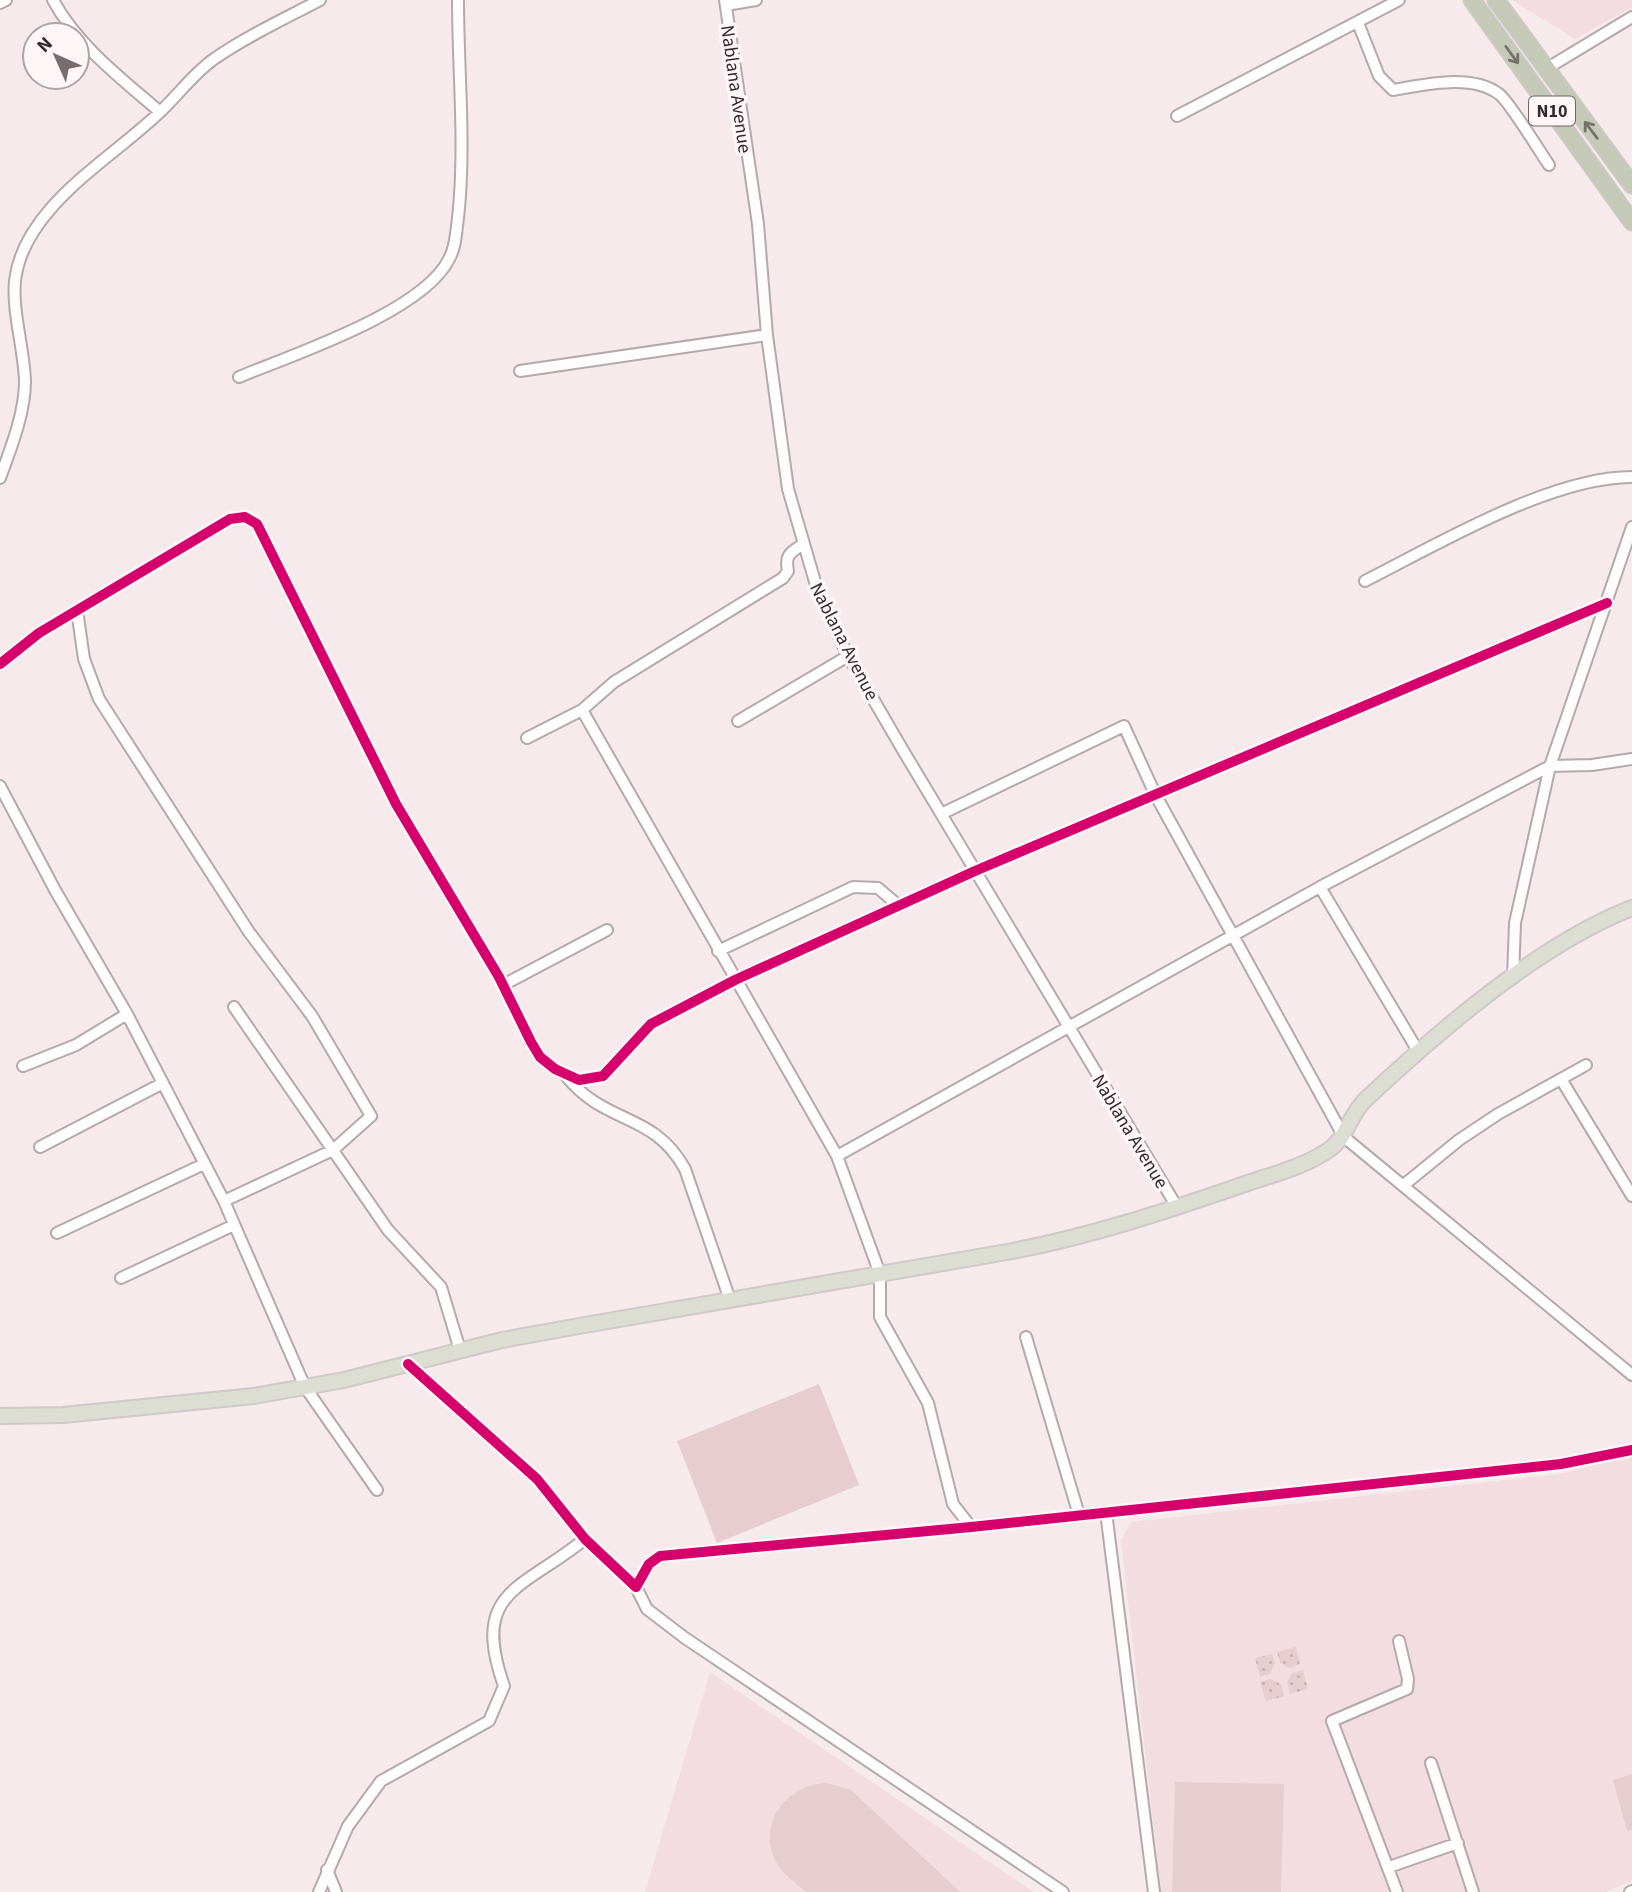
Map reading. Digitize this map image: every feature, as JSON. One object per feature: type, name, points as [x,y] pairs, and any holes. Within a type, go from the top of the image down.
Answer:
[{"type":"highway","name":"N10","points":[[1472,0],[1632,222]]},
{"type":"highway","name":"N10","points":[[1496,0],[1632,185]]},
{"type":"highway","points":[[1530,80],[1546,69]]},
{"type":"main road","points":[[0,1416],[63,1415],[209,1402],[305,1388],[460,1350],[1074,1239],[1177,1207],[1315,1158],[1345,1137],[1354,1110],[1418,1051],[1513,978],[1601,920],[1632,908]]},
{"type":"street","points":[[0,3],[6,0]]},
{"type":"street","points":[[53,0],[64,20],[111,70],[160,112]]},
{"type":"street","points":[[0,478],[14,440],[25,384],[15,282],[21,254],[48,212],[78,179],[160,112],[192,76],[211,61],[246,38],[320,0]]},
{"type":"street","points":[[239,377],[361,326],[425,286],[449,260],[454,246],[461,188],[458,0]]},
{"type":"street","points":[[725,2],[756,0]]},
{"type":"street","points":[[1177,116],[1399,0]]},
{"type":"street","name":"Nablana Avenue","points":[[725,2],[758,224],[767,335],[788,489],[802,545],[818,592],[848,656],[1177,1207]]},
{"type":"street","points":[[1546,69],[1632,16]]},
{"type":"street","points":[[1358,23],[1379,76],[1393,90],[1449,81],[1464,82],[1499,94],[1549,165]]},
{"type":"street","points":[[520,371],[767,335]]},
{"type":"street","points":[[1365,581],[1463,531],[1566,488],[1594,480],[1632,477]]},
{"type":"street","points":[[0,664],[39,633],[230,519],[246,517],[257,524],[396,804],[503,985],[540,1057],[566,1076],[591,1102],[651,1129],[676,1152],[685,1169],[730,1300]]},
{"type":"street","points":[[1513,978],[1515,923],[1550,766],[1632,527]]},
{"type":"street","points":[[527,738],[582,710],[614,682],[783,578],[788,571],[788,554],[802,545]]},
{"type":"street","points":[[566,1076],[593,1080],[603,1076],[651,1024],[735,980],[975,870],[1607,603]]},
{"type":"street","points":[[78,610],[84,659],[99,699],[249,932],[312,1016],[371,1116],[332,1150],[225,1202]]},
{"type":"street","points":[[738,721],[848,656]]},
{"type":"street","points":[[582,710],[837,1156],[880,1274],[880,1317],[928,1403],[953,1504],[971,1527]]},
{"type":"street","points":[[941,814],[1124,726],[1155,794],[1345,1137],[1405,1184],[1632,1375]]},
{"type":"street","points":[[837,1156],[1069,1030],[1320,887],[1550,766],[1592,765],[1632,759]]},
{"type":"street","points":[[0,786],[55,890],[127,1014],[225,1202],[305,1388],[377,1490]]},
{"type":"street","points":[[718,951],[853,887],[878,888],[900,906]]},
{"type":"street","points":[[1320,887],[1418,1051]]},
{"type":"street","points":[[503,985],[607,930]]},
{"type":"street","points":[[234,1007],[388,1230],[441,1287],[460,1350]]},
{"type":"street","points":[[23,1066],[75,1045],[127,1014]]},
{"type":"street","points":[[1405,1184],[1459,1140],[1586,1065]]},
{"type":"street","points":[[1561,1079],[1632,1196]]},
{"type":"street","points":[[40,1147],[163,1083]]},
{"type":"street","points":[[57,1233],[204,1164]]},
{"type":"street","points":[[121,1278],[234,1225]]},
{"type":"street","points":[[1026,1337],[1079,1515]]},
{"type":"street","points":[[408,1364],[537,1479],[585,1539],[636,1587],[647,1609],[685,1638],[1063,1892]]},
{"type":"street","points":[[636,1587],[649,1564],[660,1556],[971,1527],[1561,1464],[1632,1450]]},
{"type":"street","points":[[1106,1512],[1154,1892]]},
{"type":"street","points":[[319,1892],[348,1826],[381,1781],[489,1721],[504,1686],[494,1655],[492,1631],[500,1602],[526,1579],[553,1565],[585,1539]]},
{"type":"street","points":[[1397,1892],[1332,1721],[1407,1689],[1408,1679],[1399,1641]]},
{"type":"street","points":[[1431,1763],[1473,1892]]},
{"type":"street","points":[[1389,1867],[1458,1843]]},
{"type":"street","points":[[327,1870],[336,1892]]},
{"type":"shaded area","points":[[1512,0],[1632,0],[1632,7],[1575,39]]},
{"type":"shaded area","points":[[819,1384],[859,1485],[717,1543],[677,1441]]},
{"type":"shaded area","points":[[1632,1454],[1632,1881],[1606,1892],[1161,1892],[1121,1540],[1131,1522],[1560,1474]]},
{"type":"shaded area","points":[[1296,1647],[1300,1664],[1290,1668],[1280,1663],[1277,1652]]},
{"type":"shaded area","points":[[1272,1654],[1275,1663],[1270,1674],[1260,1677],[1255,1658]]},
{"type":"shaded area","points":[[1303,1670],[1308,1689],[1290,1694],[1287,1682],[1292,1673]]},
{"type":"shaded area","points":[[710,1672],[1034,1892],[645,1892]]},
{"type":"shaded area","points":[[1270,1679],[1281,1684],[1284,1696],[1266,1701],[1260,1682]]},
{"type":"shaded area","points":[[1632,1774],[1632,1830],[1627,1831],[1613,1780]]},
{"type":"shaded area","points":[[1175,1782],[1284,1784],[1281,1892],[1172,1892]]},
{"type":"shaded area","points":[[827,1783],[851,1790],[960,1892],[806,1892],[789,1878],[775,1860],[770,1846],[770,1832],[773,1819],[789,1798],[800,1790]]},
{"type":"cycle path","points":[[0,664],[39,633],[230,519],[245,517],[257,524],[396,804],[499,977],[531,1042],[540,1057],[555,1069],[579,1080],[603,1076],[651,1024],[735,980],[975,871],[1607,603]]},
{"type":"cycle path","points":[[408,1364],[537,1479],[585,1539],[636,1587],[649,1564],[660,1556],[971,1527],[1561,1464],[1632,1450]]}]
